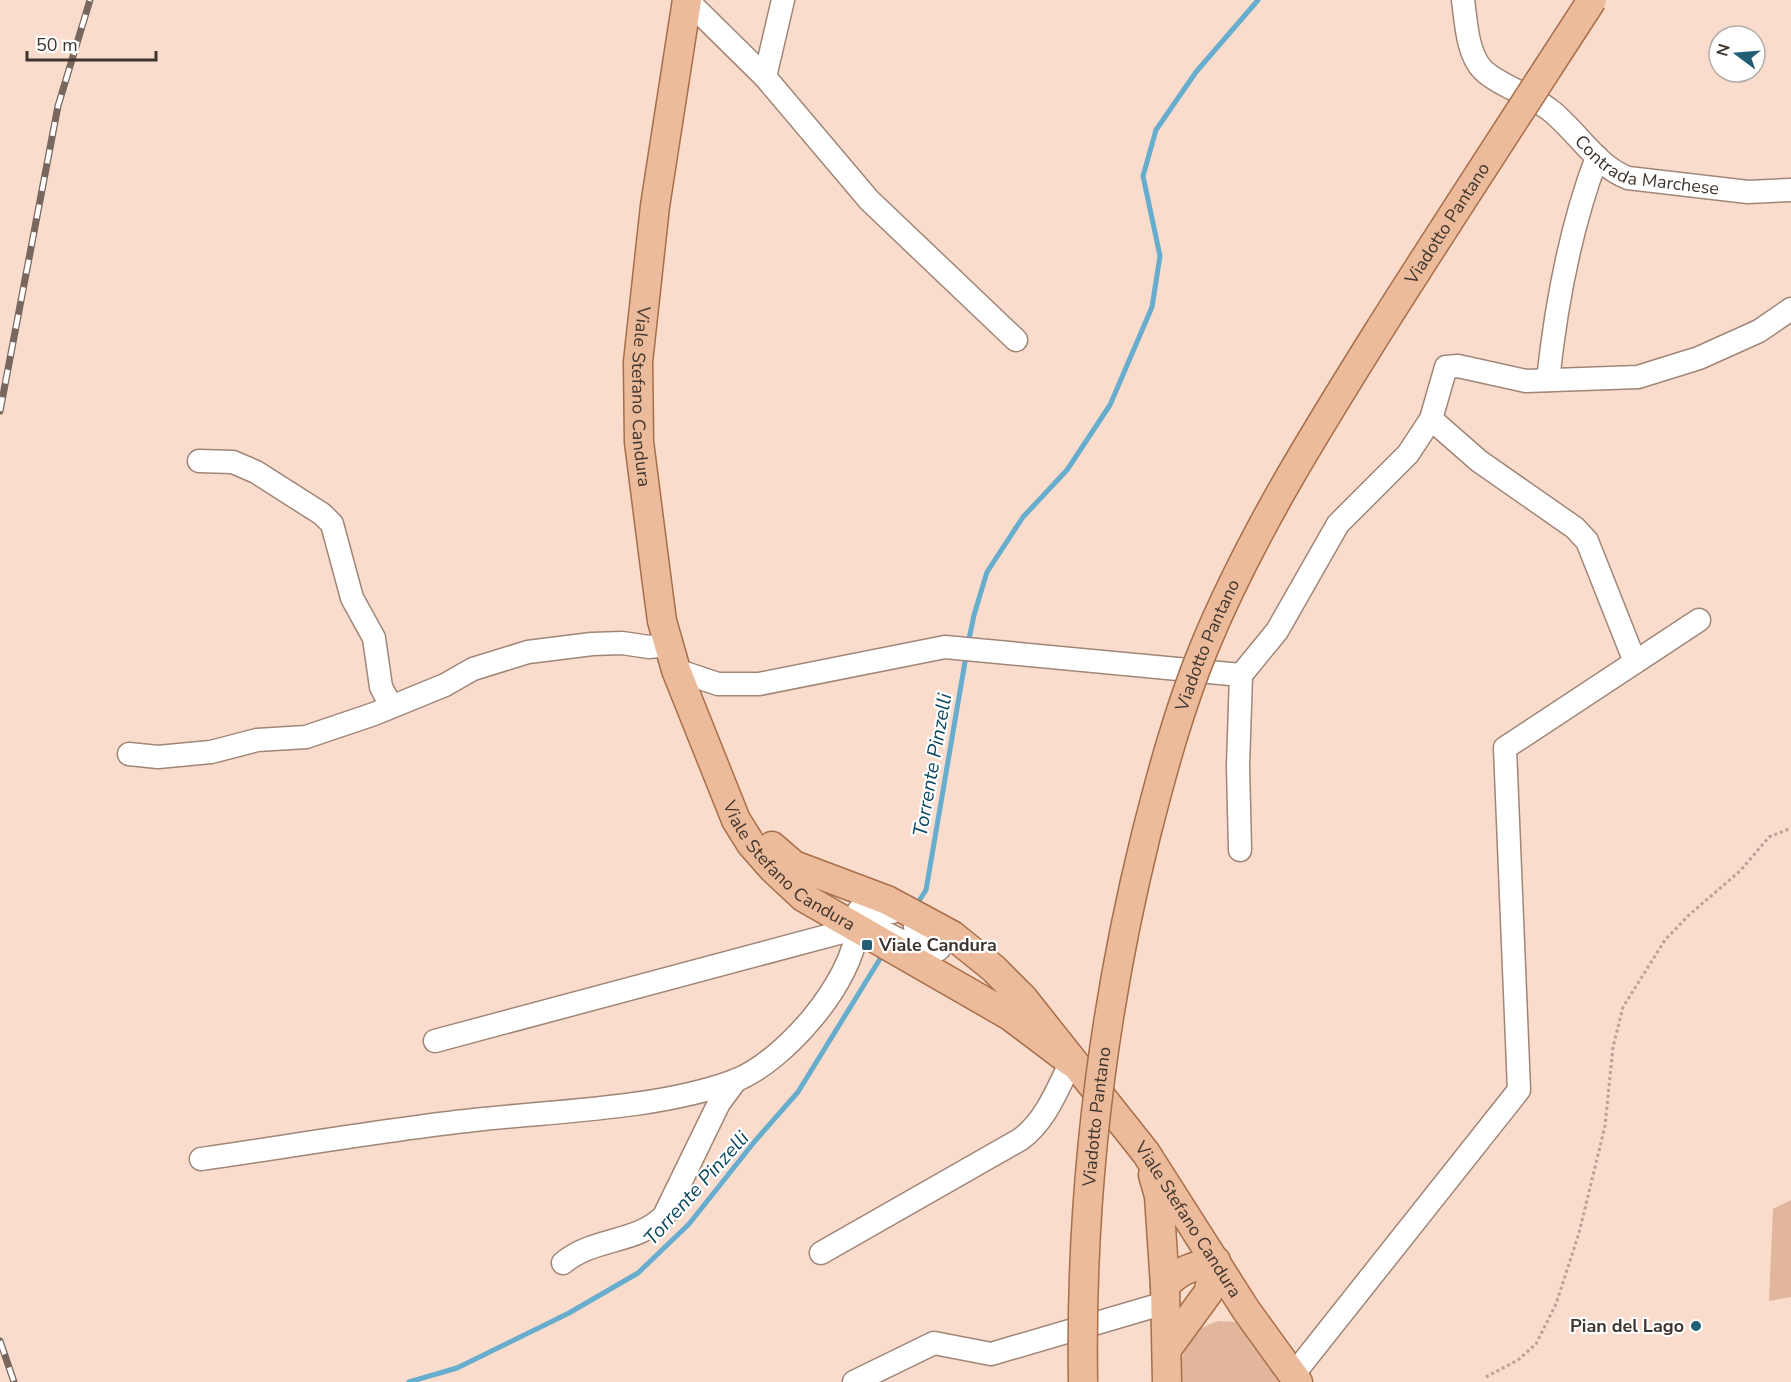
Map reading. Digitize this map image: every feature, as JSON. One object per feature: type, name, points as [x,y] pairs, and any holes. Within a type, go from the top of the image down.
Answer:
[{"type":"main road","name":"Viale Stefano Candura","points":[[687,0],[655,206],[638,362],[639,442],[657,584],[672,658],[736,820],[751,844],[773,869],[803,897],[898,930],[952,935],[993,968],[1023,998],[1071,1062],[1146,1153],[1246,1310],[1295,1379]]},
{"type":"main road","name":"Viadotto Pantano","points":[[1083,1382],[1082,1302],[1095,1127],[1116,969],[1166,756],[1204,648],[1266,520],[1336,399],[1592,0]]},
{"type":"main road","name":"Viale Stefano Candura","points":[[723,786],[761,837],[794,865],[819,876],[898,930],[1071,1062]]},
{"type":"main road","points":[[1146,1153],[1159,1196],[1167,1382]]},
{"type":"main road","points":[[1165,1294],[1176,1274],[1191,1266],[1216,1261],[1208,1293],[1179,1328],[1167,1349]]},
{"type":"main road","points":[[1195,1311],[1216,1306],[1246,1310]]},
{"type":"street","points":[[687,0],[765,77],[869,200],[1016,340]]},
{"type":"street","points":[[765,77],[783,0]]},
{"type":"street","name":"Contrada Marchese","points":[[1463,0],[1474,54],[1483,69],[1524,92],[1574,130],[1597,157],[1615,173],[1628,178],[1748,192],[1791,190]]},
{"type":"street","points":[[1548,380],[1554,321],[1573,239],[1597,157]]},
{"type":"street","points":[[1240,850],[1238,766],[1240,675],[1277,630],[1338,524],[1408,454],[1431,419],[1446,368],[1458,366],[1526,381],[1638,377],[1699,358],[1759,331],[1791,309]]},
{"type":"street","points":[[1431,419],[1479,461],[1575,528],[1587,541],[1635,662]]},
{"type":"street","points":[[200,461],[233,462],[256,472],[322,514],[332,524],[352,598],[374,638],[381,687],[391,706]]},
{"type":"street","points":[[1295,1379],[1519,1090],[1505,748],[1699,620]]},
{"type":"street","points":[[129,754],[159,756],[212,752],[257,740],[306,736],[338,728],[445,685],[473,669],[528,652],[592,644],[622,643],[649,647],[718,684],[759,684],[945,647],[1240,675]]},
{"type":"street","points":[[435,1041],[898,930]]},
{"type":"street","points":[[201,1160],[452,1122],[673,1099],[736,1080],[781,1051],[807,1027],[855,946],[898,930]]},
{"type":"street","points":[[821,1253],[1021,1139],[1035,1128],[1071,1062]]},
{"type":"street","points":[[563,1263],[574,1254],[593,1245],[636,1236],[658,1221],[675,1194],[719,1103],[736,1080]]},
{"type":"street","points":[[854,1382],[934,1343],[991,1354],[1165,1294]]},
{"type":"path","points":[[1486,1377],[1518,1360],[1536,1344],[1556,1304],[1579,1233],[1605,1126],[1613,1047],[1623,1007],[1665,940],[1689,915],[1740,871],[1769,837],[1791,828]]},
{"type":"shaded area","points":[[1791,1200],[1791,1297],[1769,1301],[1773,1209]]},
{"type":"shaded area","points":[[1219,1321],[1235,1322],[1242,1328],[1285,1382],[1180,1382],[1184,1351],[1192,1336],[1208,1325]]},
{"type":"waterway","name":"Torrente Pinzelli","points":[[968,644],[987,572],[1023,517],[1067,470],[1110,405],[1152,307],[1160,256],[1143,176],[1156,130],[1196,72],[1258,0]]},
{"type":"waterway","name":"Torrente Pinzelli","points":[[915,907],[926,890],[966,656]]},
{"type":"waterway","name":"Torrente Pinzelli","points":[[409,1382],[457,1368],[569,1313],[638,1273],[689,1224],[755,1141],[798,1092],[883,954]]},
{"type":"railway","points":[[0,411],[58,106],[90,0]]},
{"type":"railway","points":[[0,1341],[14,1382]]},
{"type":"place","name":"Viale Candura","points":[[867,945]]},
{"type":"place","name":"Pian del Lago","points":[[1696,1326]]}]
